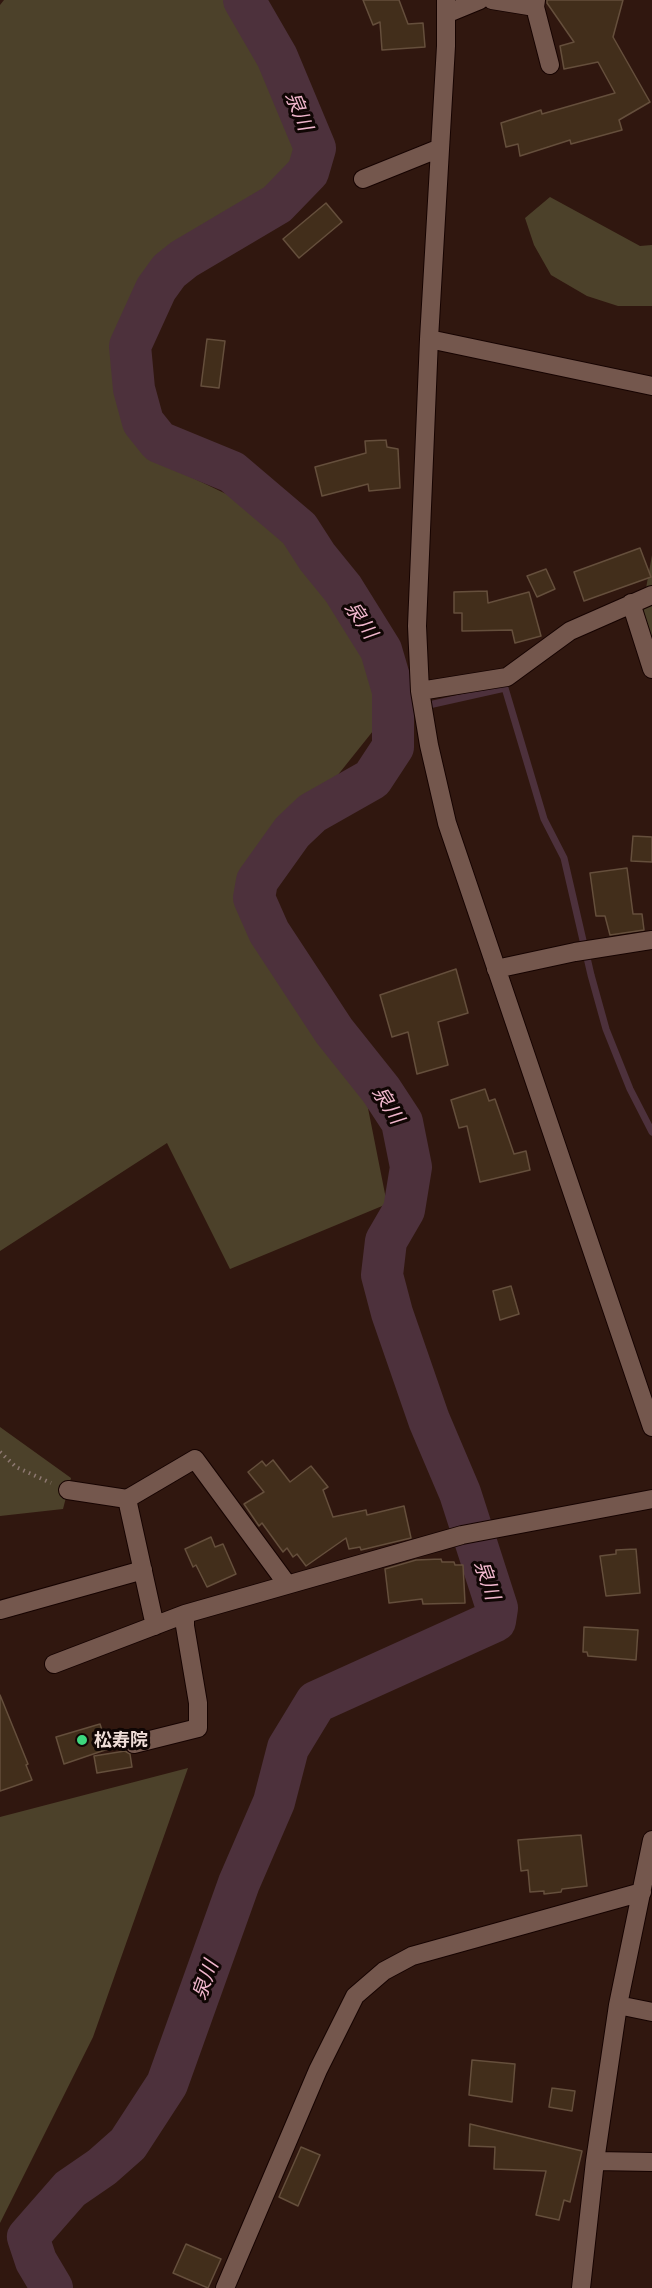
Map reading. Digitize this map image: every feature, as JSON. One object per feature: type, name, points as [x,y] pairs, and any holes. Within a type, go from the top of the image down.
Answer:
[{"type":"street","points":[[480,0],[446,7],[417,626],[420,691],[429,745],[447,823],[652,1427]]},
{"type":"street","points":[[492,0],[536,3],[550,65]]},
{"type":"street","points":[[363,179],[440,148]]},
{"type":"street","points":[[429,339],[652,386]]},
{"type":"street","points":[[420,691],[507,677],[570,631],[652,596]]},
{"type":"street","points":[[632,603],[652,669]]},
{"type":"street","points":[[496,969],[575,952],[652,940]]},
{"type":"street","points":[[68,1490],[127,1499],[195,1459],[287,1584]]},
{"type":"street","points":[[127,1499],[155,1626]]},
{"type":"street","points":[[54,1664],[185,1614],[462,1535],[652,1499]]},
{"type":"street","points":[[0,1610],[143,1570]]},
{"type":"street","points":[[134,1744],[198,1728],[198,1703],[185,1614]]},
{"type":"street","points":[[581,2288],[595,2161],[618,2005],[652,1840]]},
{"type":"street","points":[[225,2288],[318,2070],[355,1996],[384,1971],[412,1956],[642,1892]]},
{"type":"street","points":[[618,2005],[652,2012]]},
{"type":"street","points":[[595,2161],[652,2162]]},
{"type":"path","points":[[0,1452],[16,1467],[68,1490]]},
{"type":"shaded area","points":[[4,0],[255,0],[309,140],[284,195],[158,270],[119,346],[138,437],[170,467],[299,529],[377,631],[393,706],[245,891],[291,977],[366,1098],[387,1204],[230,1269],[167,1143],[0,1251],[0,5]]},
{"type":"shaded area","points":[[550,197],[640,246],[652,245],[652,306],[618,306],[587,296],[551,275],[534,245],[525,218]]},
{"type":"shaded area","points":[[652,555],[652,663],[638,633]]},
{"type":"shaded area","points":[[0,1427],[71,1478],[63,1509],[0,1516]]},
{"type":"shaded area","points":[[188,1768],[93,2037],[0,2223],[0,1817]]},
{"type":"building","points":[[363,0],[399,0],[408,24],[423,23],[425,47],[382,50],[380,22],[373,25]]},
{"type":"building","points":[[547,0],[623,0],[613,37],[650,102],[619,120],[622,130],[571,144],[570,140],[520,156],[518,144],[506,147],[501,123],[541,110],[542,114],[615,93],[598,62],[564,69],[560,46],[574,42]]},
{"type":"building","points":[[326,203],[342,222],[299,258],[283,239]]},
{"type":"building","points":[[207,339],[225,341],[219,388],[201,386]]},
{"type":"building","points":[[386,440],[387,447],[398,449],[400,488],[369,491],[368,484],[322,496],[315,467],[366,453],[365,441]]},
{"type":"building","points":[[640,548],[651,577],[584,601],[574,572]]},
{"type":"building","points":[[546,569],[555,589],[537,597],[527,576]]},
{"type":"building","points":[[487,591],[488,603],[529,592],[541,636],[515,643],[512,630],[462,631],[462,613],[454,613],[454,592]]},
{"type":"building","points":[[633,836],[652,837],[652,862],[631,861]]},
{"type":"building","points":[[627,868],[633,914],[642,914],[644,930],[610,935],[605,916],[596,916],[590,873]]},
{"type":"building","points":[[456,969],[468,1013],[438,1022],[448,1065],[417,1074],[408,1032],[392,1037],[380,995]]},
{"type":"building","points":[[485,1089],[489,1101],[495,1099],[514,1154],[526,1151],[530,1170],[480,1182],[467,1126],[459,1128],[451,1100]]},
{"type":"building","points":[[511,1286],[519,1314],[500,1320],[493,1291]]},
{"type":"building","points":[[273,1460],[290,1482],[311,1466],[328,1487],[323,1490],[333,1517],[366,1510],[367,1515],[404,1506],[411,1538],[361,1550],[360,1547],[349,1549],[346,1538],[306,1566],[297,1554],[293,1557],[287,1548],[283,1552],[262,1523],[259,1526],[244,1504],[264,1492],[248,1472],[262,1461],[266,1466]]},
{"type":"building","points":[[211,1537],[215,1547],[223,1544],[236,1574],[207,1587],[196,1565],[193,1567],[185,1549]]},
{"type":"building","points":[[636,1549],[640,1593],[606,1596],[600,1556],[616,1554],[616,1550]]},
{"type":"building","points":[[441,1559],[442,1562],[463,1565],[465,1603],[423,1604],[422,1599],[389,1603],[385,1569],[416,1560]]},
{"type":"building","points":[[584,1627],[638,1630],[636,1660],[588,1656],[587,1652],[583,1652]]},
{"type":"building","points":[[0,1695],[28,1764],[26,1765],[32,1780],[0,1791]]},
{"type":"building","points":[[100,1724],[108,1749],[64,1764],[56,1737]]},
{"type":"building","points":[[125,1751],[130,1754],[132,1767],[97,1773],[94,1756]]},
{"type":"building","points":[[581,1835],[587,1886],[544,1894],[544,1891],[530,1892],[528,1870],[521,1871],[518,1840]]},
{"type":"building","points":[[472,2060],[515,2064],[512,2102],[469,2095]]},
{"type":"building","points":[[552,2088],[575,2091],[572,2111],[549,2107]]},
{"type":"building","points":[[470,2124],[582,2151],[570,2202],[564,2200],[559,2220],[536,2215],[546,2171],[494,2169],[495,2147],[469,2146]]},
{"type":"building","points":[[301,2147],[320,2155],[298,2206],[279,2197]]},
{"type":"building","points":[[186,2244],[221,2259],[208,2288],[173,2273]]},
{"type":"waterway","name":"泉川","points":[[52,2288],[36,2261],[28,2237],[70,2189],[102,2167],[128,2144],[167,2084],[239,1883],[274,1802],[288,1748],[316,1702],[495,1621],[497,1608],[460,1493],[429,1420],[392,1313],[382,1275],[386,1241],[404,1210],[411,1167],[402,1122],[381,1090],[334,1031],[269,932],[254,898],[257,881],[292,832],[312,813],[372,779],[393,747],[393,691],[381,650],[343,589],[317,557],[299,529],[232,472],[159,442],[143,422],[134,389],[130,346],[156,289],[169,271],[184,259],[277,204],[308,172],[315,148],[277,57],[244,0]]},
{"type":"waterway","points":[[393,713],[505,688],[544,819],[564,858],[606,1029],[630,1089],[652,1132]]},
{"type":"place","name":"松寿院","points":[[82,1740]]}]
